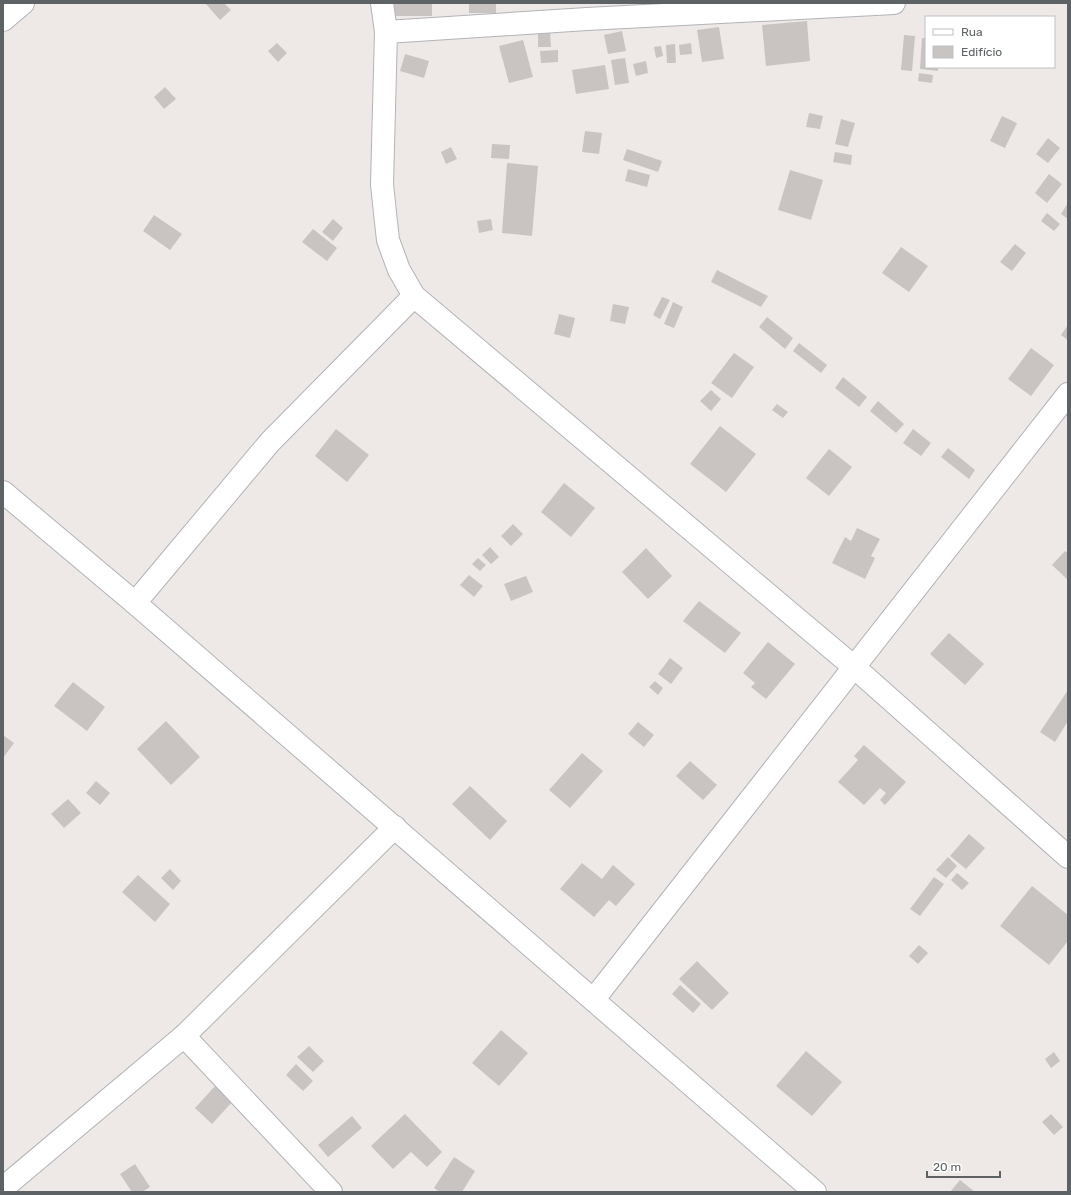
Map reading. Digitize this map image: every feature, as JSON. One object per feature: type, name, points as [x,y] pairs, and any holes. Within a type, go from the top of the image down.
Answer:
[{"type":"street","points":[[3,20],[23,3]]},
{"type":"street","points":[[382,3],[386,32],[382,184],[385,213],[388,240],[399,270],[414,296],[854,667],[1068,857]]},
{"type":"street","points":[[386,32],[587,19],[894,3]]},
{"type":"street","points":[[135,603],[270,442],[414,296]]},
{"type":"street","points":[[594,999],[1068,394]]},
{"type":"street","points":[[3,492],[135,603],[395,827],[815,1192]]},
{"type":"street","points":[[3,1188],[184,1036],[395,827]]},
{"type":"street","points":[[184,1036],[331,1192]]},
{"type":"building","points":[[224,3],[231,10],[220,20],[206,4]]},
{"type":"building","points":[[392,3],[432,3],[432,16],[392,16]]},
{"type":"building","points":[[469,3],[496,3],[496,13],[469,13]]},
{"type":"building","points":[[807,21],[810,61],[766,66],[762,25]]},
{"type":"building","points":[[719,27],[724,59],[702,62],[697,30]]},
{"type":"building","points":[[538,31],[550,31],[551,47],[538,47]]},
{"type":"building","points":[[622,31],[626,51],[608,54],[604,35]]},
{"type":"building","points":[[904,35],[915,36],[912,71],[901,70]]},
{"type":"building","points":[[922,38],[925,38],[925,68],[938,68],[938,71],[920,69]]},
{"type":"building","points":[[523,40],[533,77],[509,83],[499,46]]},
{"type":"building","points":[[277,43],[287,53],[278,62],[268,51]]},
{"type":"building","points":[[691,43],[692,54],[680,55],[679,45]]},
{"type":"building","points":[[675,44],[676,63],[667,63],[666,45]]},
{"type":"building","points":[[661,46],[663,56],[656,58],[654,47]]},
{"type":"building","points":[[558,50],[558,62],[541,63],[540,51]]},
{"type":"building","points":[[405,54],[429,61],[424,78],[400,71]]},
{"type":"building","points":[[625,58],[629,83],[615,85],[611,60]]},
{"type":"building","points":[[646,61],[648,73],[636,76],[633,64]]},
{"type":"building","points":[[605,65],[609,89],[576,94],[572,70]]},
{"type":"building","points":[[919,73],[933,75],[932,83],[918,81]]},
{"type":"building","points":[[165,87],[176,99],[164,109],[154,97]]},
{"type":"building","points":[[809,113],[823,116],[820,129],[806,127]]},
{"type":"building","points":[[1002,116],[1017,123],[1005,148],[990,141]]},
{"type":"building","points":[[841,119],[855,123],[848,147],[835,144]]},
{"type":"building","points":[[585,131],[602,133],[599,154],[582,152]]},
{"type":"building","points":[[1048,138],[1060,148],[1048,163],[1036,154]]},
{"type":"building","points":[[492,144],[510,145],[509,159],[491,158]]},
{"type":"building","points":[[451,147],[457,159],[446,164],[441,152]]},
{"type":"building","points":[[627,149],[662,161],[658,172],[623,160]]},
{"type":"building","points":[[835,152],[852,155],[851,165],[833,162]]},
{"type":"building","points":[[507,163],[538,166],[532,236],[502,233]]},
{"type":"building","points":[[628,169],[650,175],[647,187],[625,181]]},
{"type":"building","points":[[790,170],[823,180],[811,220],[778,210]]},
{"type":"building","points":[[1049,174],[1062,184],[1047,203],[1035,193]]},
{"type":"building","points":[[1068,203],[1068,219],[1061,214]]},
{"type":"building","points":[[1047,213],[1060,224],[1054,231],[1041,221]]},
{"type":"building","points":[[154,215],[182,234],[170,250],[143,231]]},
{"type":"building","points":[[333,219],[343,228],[333,241],[322,232]]},
{"type":"building","points":[[491,219],[493,230],[479,233],[477,221]]},
{"type":"building","points":[[313,229],[337,248],[327,261],[302,242]]},
{"type":"building","points":[[1015,244],[1026,253],[1012,271],[1000,262]]},
{"type":"building","points":[[901,247],[928,266],[909,292],[882,273]]},
{"type":"building","points":[[717,270],[768,296],[761,307],[711,282]]},
{"type":"building","points":[[662,297],[670,300],[660,319],[653,315]]},
{"type":"building","points":[[673,302],[683,307],[674,328],[664,324]]},
{"type":"building","points":[[613,304],[629,307],[625,324],[610,321]]},
{"type":"building","points":[[559,314],[575,318],[570,338],[554,334]]},
{"type":"building","points":[[767,317],[793,338],[785,349],[759,327]]},
{"type":"building","points":[[1068,325],[1068,340],[1061,335]]},
{"type":"building","points":[[799,343],[827,365],[821,373],[793,351]]},
{"type":"building","points":[[1031,348],[1054,365],[1031,396],[1008,379]]},
{"type":"building","points":[[734,353],[754,367],[732,398],[711,383]]},
{"type":"building","points":[[843,377],[867,397],[859,407],[835,388]]},
{"type":"building","points":[[711,390],[721,399],[711,411],[700,401]]},
{"type":"building","points":[[878,401],[904,424],[896,433],[870,411]]},
{"type":"building","points":[[777,404],[788,412],[783,418],[772,410]]},
{"type":"building","points":[[720,426],[756,454],[726,492],[690,464]]},
{"type":"building","points":[[336,429],[369,455],[347,482],[315,456]]},
{"type":"building","points":[[913,429],[931,443],[921,456],[903,443]]},
{"type":"building","points":[[948,448],[975,470],[969,479],[941,457]]},
{"type":"building","points":[[829,449],[852,467],[829,496],[806,478]]},
{"type":"building","points":[[564,483],[595,508],[571,537],[541,512]]},
{"type":"building","points":[[513,524],[523,534],[511,546],[501,536]]},
{"type":"building","points":[[857,528],[880,539],[871,556],[875,558],[865,579],[832,563],[845,537],[851,541]]},
{"type":"building","points":[[490,547],[499,557],[491,564],[482,555]]},
{"type":"building","points":[[646,548],[672,576],[648,599],[622,572]]},
{"type":"building","points":[[1065,551],[1068,553],[1068,580],[1052,565]]},
{"type":"building","points":[[478,558],[486,565],[480,571],[472,564]]},
{"type":"building","points":[[469,575],[483,586],[474,597],[460,585]]},
{"type":"building","points":[[526,576],[533,592],[511,601],[504,584]]},
{"type":"building","points":[[699,601],[741,633],[725,653],[683,621]]},
{"type":"building","points":[[949,633],[984,664],[965,685],[930,654]]},
{"type":"building","points":[[768,642],[795,664],[766,699],[751,687],[755,683],[743,673]]},
{"type":"building","points":[[670,658],[683,668],[671,684],[658,674]]},
{"type":"building","points":[[655,681],[663,688],[658,695],[649,687]]},
{"type":"building","points":[[73,682],[105,707],[87,731],[54,706]]},
{"type":"building","points":[[1068,690],[1068,721],[1055,742],[1040,732]]},
{"type":"building","points":[[166,721],[200,757],[171,785],[137,749]]},
{"type":"building","points":[[638,722],[654,735],[644,747],[628,734]]},
{"type":"building","points":[[3,735],[14,743],[3,758]]},
{"type":"building","points":[[864,745],[906,782],[885,805],[880,800],[886,793],[880,788],[864,805],[838,782],[858,760],[854,756]]},
{"type":"building","points":[[582,753],[603,771],[570,808],[549,790]]},
{"type":"building","points":[[690,761],[717,785],[703,800],[676,776]]},
{"type":"building","points":[[96,781],[110,793],[100,805],[86,793]]},
{"type":"building","points":[[470,786],[507,821],[490,840],[452,804]]},
{"type":"building","points":[[68,799],[81,813],[64,828],[51,814]]},
{"type":"building","points":[[969,834],[985,848],[966,869],[950,856]]},
{"type":"building","points":[[948,857],[957,866],[946,878],[936,870]]},
{"type":"building","points":[[582,863],[602,879],[613,865],[635,884],[616,906],[609,900],[594,917],[560,889]]},
{"type":"building","points":[[170,869],[181,881],[173,890],[161,878]]},
{"type":"building","points":[[957,873],[969,883],[962,890],[951,880]]},
{"type":"building","points":[[138,875],[170,904],[155,922],[122,892]]},
{"type":"building","points":[[934,877],[944,884],[920,916],[910,909]]},
{"type":"building","points":[[1032,886],[1068,915],[1068,941],[1049,965],[1000,926]]},
{"type":"building","points":[[919,945],[928,953],[918,964],[909,956]]},
{"type":"building","points":[[697,961],[729,993],[712,1010],[679,979]]},
{"type":"building","points":[[680,985],[701,1004],[693,1013],[672,994]]},
{"type":"building","points":[[501,1030],[528,1053],[499,1086],[472,1063]]},
{"type":"building","points":[[309,1046],[324,1061],[313,1072],[297,1057]]},
{"type":"building","points":[[806,1051],[842,1082],[812,1116],[776,1086]]},
{"type":"building","points":[[1054,1052],[1060,1061],[1051,1068],[1045,1059]]},
{"type":"building","points":[[296,1064],[313,1081],[303,1091],[286,1075]]},
{"type":"building","points":[[216,1085],[233,1101],[212,1124],[195,1108]]},
{"type":"building","points":[[405,1114],[442,1152],[427,1167],[411,1152],[393,1169],[371,1146]]},
{"type":"building","points":[[1051,1114],[1063,1127],[1054,1135],[1042,1122]]},
{"type":"building","points":[[352,1116],[362,1128],[328,1157],[318,1145]]},
{"type":"building","points":[[454,1157],[475,1171],[462,1192],[440,1192],[434,1188]]},
{"type":"building","points":[[135,1164],[150,1187],[142,1192],[132,1192],[120,1174]]},
{"type":"building","points":[[960,1180],[975,1192],[950,1192]]}]
